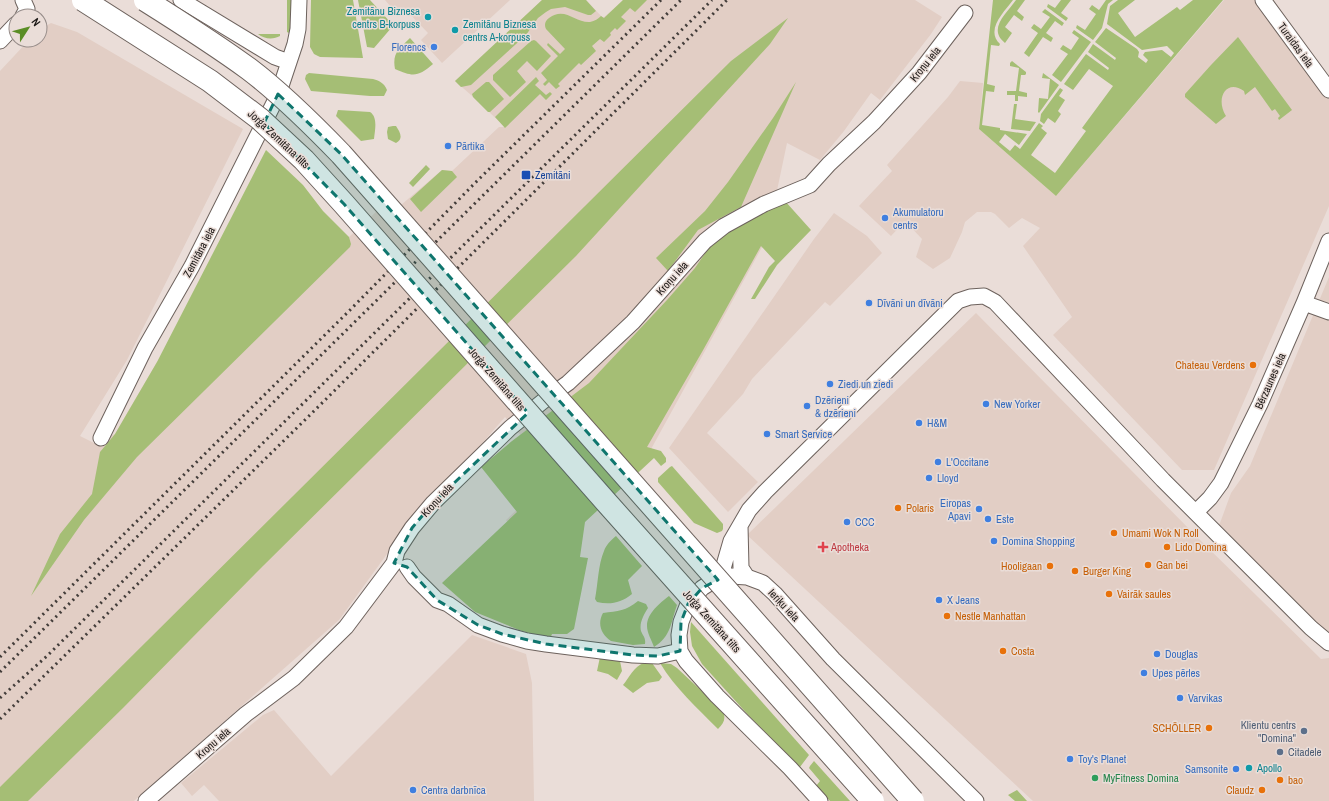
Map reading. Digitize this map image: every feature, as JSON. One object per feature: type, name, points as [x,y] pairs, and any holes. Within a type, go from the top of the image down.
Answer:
[{"type":"main road","name":"Jorģa Zemitāna tilts","points":[[83,0],[210,81],[260,119],[304,160],[873,801]]},
{"type":"main road","points":[[145,0],[250,70],[297,111],[341,154],[913,801]]},
{"type":"street","points":[[181,0],[275,57],[289,62]]},
{"type":"street","name":"Zemitāna iela","points":[[101,438],[145,348],[192,266],[278,95],[295,44],[298,29],[299,0]]},
{"type":"street","name":"Turaidas iela","points":[[1263,0],[1329,90]]},
{"type":"street","name":"Kroņu iela","points":[[146,801],[246,714],[294,678],[346,626],[400,565],[397,551],[412,528],[433,503],[510,428],[568,383],[633,322],[706,241],[724,226],[764,204],[810,185],[829,164],[874,122],[919,73],[965,13]]},
{"type":"street","points":[[0,41],[8,32]]},
{"type":"street","name":"Bērzaunes iela","points":[[1196,512],[1210,498],[1221,483],[1260,404],[1329,241]]},
{"type":"street","points":[[720,579],[731,541],[749,510],[765,492],[958,301],[970,297],[984,296],[995,302],[1163,480],[1311,628],[1329,643]]},
{"type":"street","points":[[1304,303],[1329,312]]},
{"type":"street","points":[[740,525],[741,568],[747,577]]},
{"type":"street","points":[[400,565],[420,571],[443,594],[448,604],[478,625],[527,641],[602,652],[653,656],[665,655],[680,651],[686,662],[717,696],[790,768],[820,801]]},
{"type":"street","name":"Ieriķu iela","points":[[680,651],[679,635],[681,622],[688,604],[702,588],[710,583],[730,576],[747,577],[763,583],[775,594],[833,659],[976,801]]},
{"type":"highlighted area","points":[[278,94],[341,154],[718,580],[702,588],[688,604],[681,622],[680,651],[658,656],[633,655],[546,644],[502,634],[478,625],[437,600],[407,567],[394,563],[412,528],[433,503],[528,413],[344,204],[264,123]]},
{"type":"shaded area","name":"Zemitānu Biznesa centrs A-korpuss","points":[[385,0],[510,0],[442,63],[421,40],[428,33],[404,8],[397,14]]},
{"type":"shaded area","name":"Zemitāni","points":[[542,0],[586,0],[603,18],[623,1],[622,0],[915,0],[942,17],[931,34],[880,100],[871,93],[844,131],[820,160],[787,143],[767,238],[650,451],[582,517],[557,584],[506,520],[554,474],[505,417],[395,543],[339,620],[134,801],[0,801],[0,71],[22,48],[48,48],[48,25],[51,23],[77,32],[243,129],[127,360],[80,436],[94,443],[115,434],[157,362],[350,244],[349,237],[393,196],[401,205],[442,170],[452,171],[499,127],[505,127],[455,81]]},
{"type":"shaded area","points":[[1224,0],[1273,0],[1329,77],[1329,206],[1214,470],[1182,470],[1053,335],[1072,317],[1023,246],[1040,228],[1022,218],[1009,228],[991,212],[977,212],[965,222],[950,258],[933,269],[916,257],[922,239],[905,221],[891,236],[859,206],[892,171],[887,165],[948,97],[960,81],[983,83],[979,129],[1056,196]]},
{"type":"shaded area","points":[[834,213],[867,236],[882,253],[830,306],[825,302],[752,379],[743,394],[707,433],[758,482],[728,512],[669,448],[814,239]]},
{"type":"shaded area","points":[[1329,277],[1329,637],[1217,526],[1220,523],[1231,493],[1250,466]]},
{"type":"shaded area","name":"Domina Shopping","points":[[976,313],[1202,542],[1321,659],[1329,658],[1329,801],[1033,801],[747,535]]},
{"type":"shaded area","points":[[472,635],[526,654],[532,683],[534,801],[219,801],[204,785],[192,796],[181,783],[263,715],[274,710],[331,776]]},
{"type":"green space","points":[[287,0],[292,0],[291,25],[289,33],[287,32]]},
{"type":"green space","points":[[311,0],[353,0],[363,58],[320,57],[314,54],[310,47]]},
{"type":"green space","points":[[358,0],[370,0],[392,24],[392,27],[374,48],[367,47]]},
{"type":"green space","points":[[542,0],[586,0],[596,11],[591,15],[588,15],[565,7],[551,9],[538,18],[526,35],[471,85],[461,87],[455,81]]},
{"type":"green space","points":[[623,0],[647,0],[635,12],[630,8],[621,17],[626,21],[617,30],[615,28],[604,42],[600,39],[592,46],[596,51],[581,65],[579,63],[558,84],[560,86],[556,89],[549,82],[545,86],[543,84],[547,80],[541,73],[558,56],[547,45],[548,43],[560,54],[565,49],[546,29],[545,23],[548,19],[555,15],[565,14],[585,22],[592,22],[601,16],[604,18]]},
{"type":"green space","points":[[993,0],[1013,0],[995,27],[994,33],[1000,44],[999,46],[991,45],[987,84],[995,86],[994,92],[986,91],[982,125],[1000,128],[1000,130],[1027,134],[1019,145],[1005,134],[999,142],[1010,151],[1015,145],[1020,149],[1039,123],[1043,126],[1041,128],[1047,133],[1031,155],[1055,173],[1086,131],[1082,128],[1113,86],[1089,69],[1073,90],[1064,84],[1086,54],[1108,70],[1109,68],[1088,52],[1093,44],[1115,60],[1116,58],[1095,42],[1106,28],[1137,49],[1139,52],[1138,57],[1146,63],[1148,60],[1143,55],[1145,52],[1162,50],[1171,57],[1174,53],[1167,46],[1142,50],[1107,24],[1110,6],[1118,0],[1135,0],[1118,13],[1135,37],[1177,7],[1180,10],[1193,0],[1223,0],[1056,196],[979,129]]},
{"type":"green space","points":[[1016,0],[1025,0],[1017,11],[1024,17],[1022,21],[1014,15],[1005,27],[1012,33],[1005,43],[1000,38],[998,27],[1000,21]]},
{"type":"green space","points":[[1061,0],[1071,0],[1061,13],[1068,18],[1066,21],[1047,7],[1048,4],[1055,8]]},
{"type":"green space","points":[[1106,0],[1113,0],[1108,4],[1102,28],[1093,40],[1076,28],[1077,25],[1085,30],[1096,14],[1089,9],[1092,5],[1099,10]]},
{"type":"green space","points":[[1045,9],[1064,23],[1062,26],[1055,21],[1046,33],[1053,38],[1051,42],[1043,37],[1029,57],[1024,53],[1038,33],[1031,28],[1034,24],[1041,29],[1050,17],[1042,12]]},
{"type":"green space","points":[[788,18],[770,44],[576,256],[262,567],[123,708],[28,801],[0,801],[0,787],[731,61]]},
{"type":"green space","points":[[1074,30],[1091,42],[1061,82],[1052,75],[1068,54],[1060,49],[1063,45],[1071,50],[1079,38],[1072,33]]},
{"type":"green space","points":[[258,34],[280,34],[280,36],[269,38]]},
{"type":"green space","points":[[1238,37],[1292,110],[1279,120],[1278,118],[1280,116],[1275,109],[1272,111],[1255,87],[1245,95],[1244,91],[1238,88],[1232,87],[1227,89],[1222,97],[1223,110],[1226,116],[1216,124],[1185,97],[1185,94]]},
{"type":"green space","points":[[410,38],[433,64],[423,71],[415,74],[406,73],[395,69],[394,64],[397,52]]},
{"type":"green space","points":[[534,40],[551,56],[537,71],[527,61],[517,71],[526,82],[510,97],[493,80],[493,75]]},
{"type":"green space","points":[[1012,61],[1026,72],[1025,75],[1021,75],[1019,91],[1027,93],[1027,97],[1018,96],[1018,101],[1015,101],[1015,95],[1007,95],[1007,91],[1016,91],[1019,68],[1010,66]]},
{"type":"green space","points":[[309,73],[373,79],[382,83],[387,90],[384,96],[311,91],[305,79],[306,75]]},
{"type":"green space","points":[[1043,73],[1059,85],[1039,113],[1039,98],[1048,99],[1050,79],[1042,78]]},
{"type":"green space","points":[[536,77],[539,81],[535,85],[546,95],[550,92],[552,94],[546,100],[540,94],[505,128],[495,117]]},
{"type":"green space","points":[[486,82],[489,82],[504,99],[490,112],[488,112],[473,97],[472,94]]},
{"type":"green space","points":[[796,82],[741,207],[698,230],[668,271],[656,258],[705,211],[728,182],[773,118]]},
{"type":"green space","points":[[1060,88],[1063,90],[1059,96],[1065,100],[1058,111],[1061,114],[1055,123],[1048,118],[1044,124],[1040,121],[1041,114]]},
{"type":"green space","points":[[1014,104],[1017,104],[1015,119],[1036,122],[1030,131],[1011,129]]},
{"type":"green space","points":[[338,110],[370,112],[373,114],[375,120],[374,139],[361,141],[336,116]]},
{"type":"green space","points":[[396,126],[401,137],[396,143],[388,139],[388,127]]},
{"type":"green space","points":[[266,150],[303,185],[323,211],[349,237],[351,244],[350,247],[137,457],[84,520],[31,596],[60,534],[92,494],[100,452],[115,434],[157,362]]},
{"type":"green space","points":[[426,165],[430,169],[413,187],[409,183]]},
{"type":"green space","points":[[442,170],[452,171],[457,177],[421,212],[410,199]]},
{"type":"green space","points":[[785,201],[811,230],[777,265],[755,299],[751,299],[769,267],[775,261],[761,246],[647,447],[661,451],[666,458],[666,462],[661,466],[654,458],[585,522],[580,557],[588,558],[574,629],[567,634],[552,634],[550,639],[519,630],[475,612],[442,583],[517,512],[481,467],[512,441],[589,383],[667,300],[695,268],[712,243],[721,234]]},
{"type":"green space","points":[[672,466],[723,524],[722,531],[717,533],[694,523],[658,482],[658,478]]},
{"type":"green space","points":[[616,536],[642,566],[628,580],[632,594],[615,602],[597,602],[595,599],[602,556],[607,545]]},
{"type":"green space","points":[[669,596],[677,605],[672,623],[664,639],[654,647],[647,626],[649,617]]},
{"type":"green space","points":[[638,601],[646,604],[648,608],[641,622],[641,631],[645,639],[645,644],[633,645],[611,641],[602,632],[600,625],[603,613],[626,609]]},
{"type":"green space","points":[[691,622],[809,755],[800,767],[750,717],[702,664],[692,646],[690,632]]},
{"type":"green space","points":[[600,657],[620,661],[622,671],[617,680],[608,674],[597,671]]},
{"type":"green space","points":[[644,663],[652,663],[662,677],[659,681],[647,683],[633,693],[623,685],[635,669]]},
{"type":"green space","points":[[660,663],[671,664],[677,668],[723,711],[724,721],[718,729],[679,689]]},
{"type":"green space","points":[[814,761],[850,801],[830,801],[816,786],[820,781],[809,768]]},
{"type":"green space","points":[[1017,790],[1027,801],[1015,801],[1008,795]]},
{"type":"railway","points":[[0,657],[349,311],[475,183],[661,0]]},
{"type":"railway","points":[[0,672],[681,0]]},
{"type":"railway","points":[[0,698],[47,656],[712,0]]},
{"type":"railway","points":[[0,719],[311,414],[727,0]]},
{"type":"place","name":"Zemitānu Biznesa centrs B-korpuss","points":[[428,17]]},
{"type":"place","name":"Zemitānu Biznesa centrs A-korpuss","points":[[455,30]]},
{"type":"place","name":"Florencs","points":[[434,47]]},
{"type":"place","name":"Pārtika","points":[[448,146]]},
{"type":"place","name":"Zemitāni","points":[[526,175]]},
{"type":"place","name":"Akumulatoru centrs","points":[[885,218]]},
{"type":"place","name":"Dīvāni un dīvāni","points":[[869,303]]},
{"type":"place","name":"Chateau Verdens","points":[[1253,365]]},
{"type":"place","name":"Ziedi un ziedi","points":[[830,384]]},
{"type":"place","name":"New Yorker","points":[[986,404]]},
{"type":"place","name":"Dzērieni & dzērieni","points":[[807,406]]},
{"type":"place","name":"H&M","points":[[919,423]]},
{"type":"place","name":"Smart Service","points":[[767,434]]},
{"type":"place","name":"L'Occitane","points":[[938,462]]},
{"type":"place","name":"Lloyd","points":[[929,478]]},
{"type":"place","name":"Polaris","points":[[898,508]]},
{"type":"place","name":"Eiropas Apavi","points":[[979,509]]},
{"type":"place","name":"Este","points":[[988,519]]},
{"type":"place","name":"CCC","points":[[847,522]]},
{"type":"place","name":"Umami Wok N Roll","points":[[1114,533]]},
{"type":"place","name":"Domina Shopping","points":[[994,541]]},
{"type":"place","name":"Apotheka","points":[[823,547]]},
{"type":"place","name":"Lido Domina","points":[[1167,547]]},
{"type":"place","name":"Gan bei","points":[[1148,565]]},
{"type":"place","name":"Hooligaan","points":[[1050,566]]},
{"type":"place","name":"Burger King","points":[[1075,571]]},
{"type":"place","name":"Vairāk saules","points":[[1109,594]]},
{"type":"place","name":"X Jeans","points":[[939,600]]},
{"type":"place","name":"Nestle Manhattan","points":[[947,616]]},
{"type":"place","name":"Costa","points":[[1003,651]]},
{"type":"place","name":"Douglas","points":[[1157,654]]},
{"type":"place","name":"Upes pērles","points":[[1144,673]]},
{"type":"place","name":"Varvikas","points":[[1180,698]]},
{"type":"place","name":"SCHÖLLER","points":[[1209,728]]},
{"type":"place","name":"Klientu centrs \"Domina\"","points":[[1304,731]]},
{"type":"place","name":"Citadele","points":[[1280,752]]},
{"type":"place","name":"Toy's Planet","points":[[1070,759]]},
{"type":"place","name":"Apollo","points":[[1249,768]]},
{"type":"place","name":"Samsonite","points":[[1236,769]]},
{"type":"place","name":"MyFitness Domina","points":[[1095,778]]},
{"type":"place","name":"bao","points":[[1280,780]]},
{"type":"place","name":"Centra darbnīca","points":[[413,790]]},
{"type":"place","name":"Claudz","points":[[1262,790]]}]
